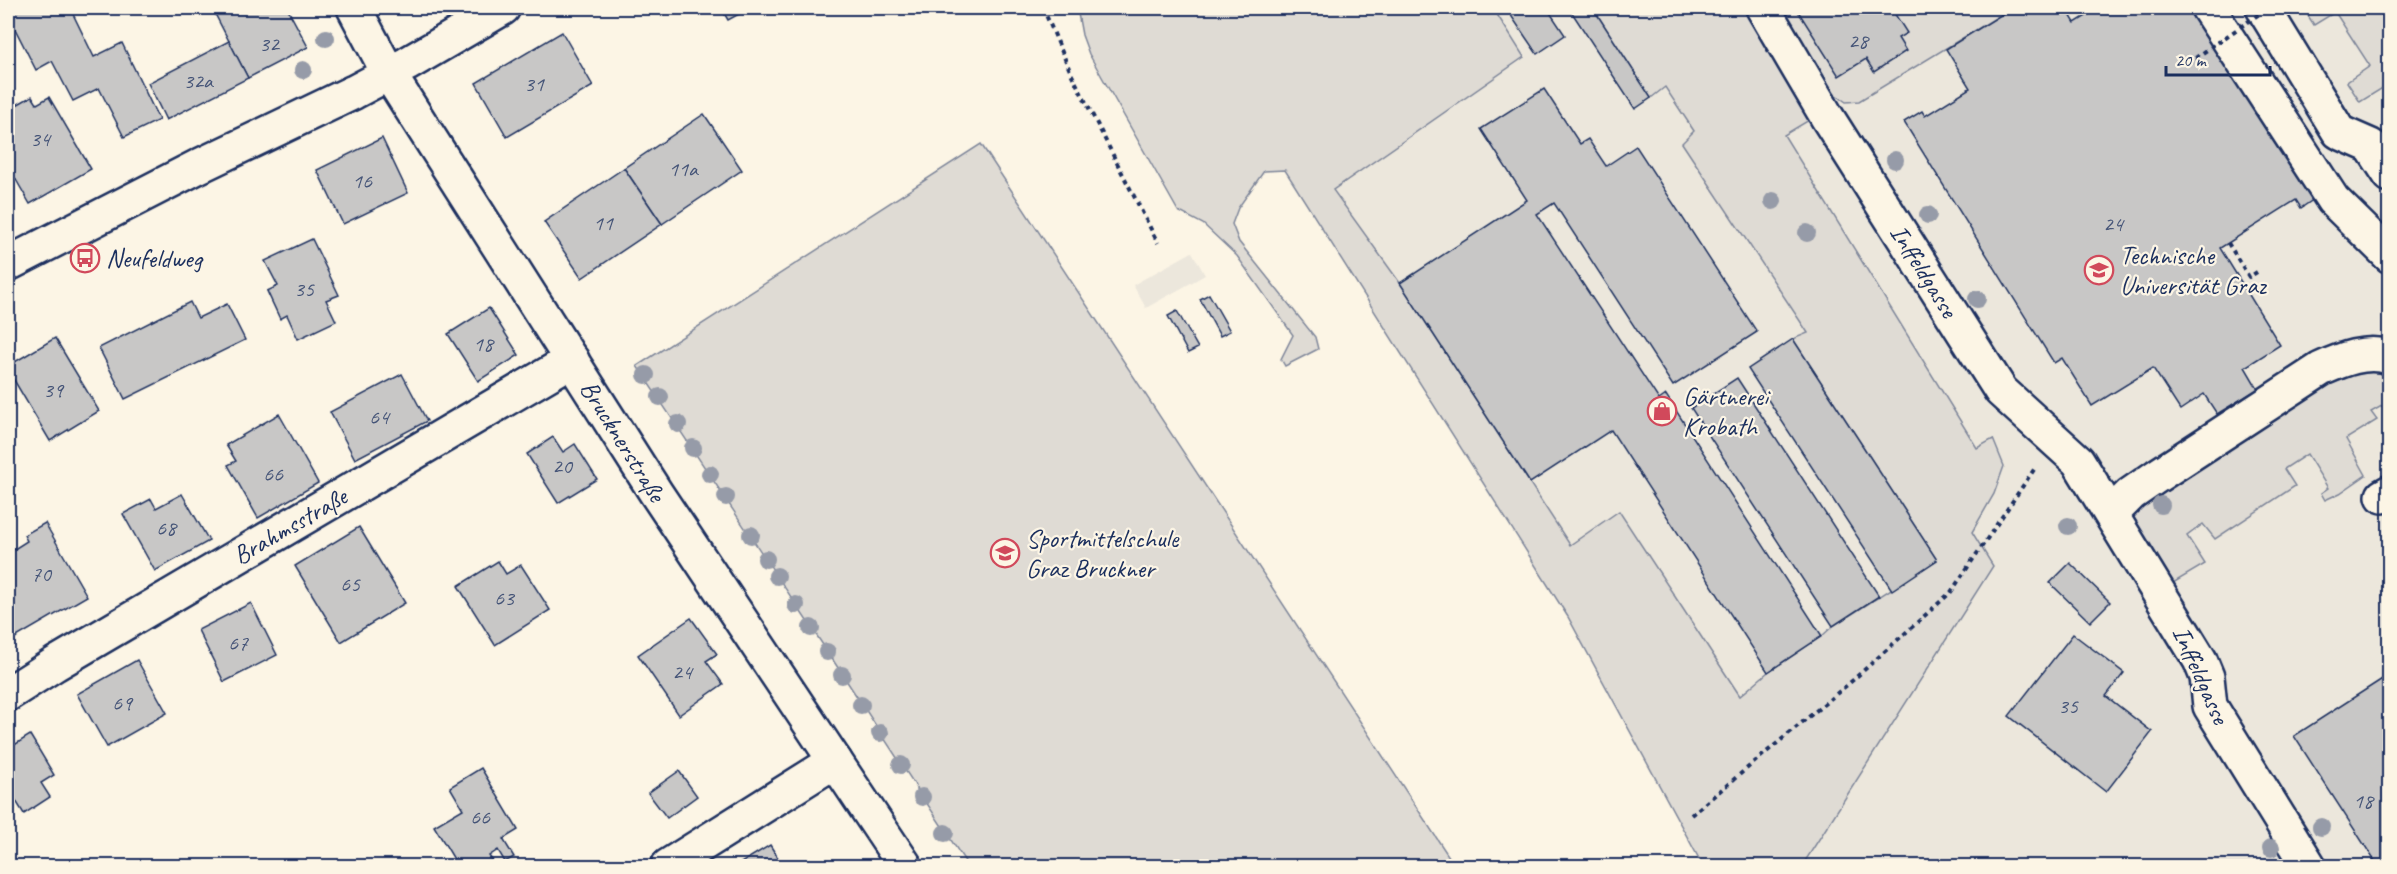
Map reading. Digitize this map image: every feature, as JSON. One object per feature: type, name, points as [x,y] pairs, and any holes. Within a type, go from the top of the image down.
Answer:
[{"type":"street","name":"Brucknerstraße","points":[[354,8],[389,74],[656,493],[905,867]]},
{"type":"street","points":[[8,264],[196,167],[389,74],[503,8]]},
{"type":"street","name":"Inffeldgasse","points":[[1762,8],[1827,117],[2001,391],[2078,461],[2112,513],[2200,660],[2207,677],[2210,706],[2309,867]]},
{"type":"street","points":[[2208,8],[2333,200],[2390,256]]},
{"type":"street","points":[[2264,9],[2339,132],[2372,146],[2390,175]]},
{"type":"street","points":[[2112,513],[2131,494],[2157,476],[2321,369],[2347,357],[2368,354],[2390,357]]},
{"type":"street","name":"Brahmsstraße","points":[[8,694],[54,664],[572,360]]},
{"type":"street","points":[[668,867],[835,761]]},
{"type":"path","points":[[1043,8],[1071,73],[1158,243]]},
{"type":"path","points":[[2188,63],[2264,9]]},
{"type":"path","points":[[2228,243],[2249,277],[2257,272]]},
{"type":"path","points":[[1691,815],[1853,680],[1951,592],[2016,493],[2055,440]]},
{"type":"shaded area","points":[[1077,8],[1493,8],[1524,57],[1333,190],[1400,283],[1570,545],[1619,511],[1740,696],[1768,672],[1822,636],[1833,626],[1937,560],[1793,339],[1808,333],[1682,143],[1694,131],[1665,87],[1651,98],[1593,8],[1754,8],[1811,119],[1784,135],[1977,448],[1993,439],[2004,466],[1994,494],[1972,532],[1993,566],[1802,866],[1703,866],[1568,617],[1285,170],[1264,171],[1238,208],[1232,224],[1239,242],[1315,337],[1318,349],[1285,366],[1281,359],[1293,335],[1237,256],[1203,224],[1178,211],[1089,54],[1082,35]]},
{"type":"shaded area","name":"Gärtnerei Krobath","points":[[1493,8],[1593,8],[1651,98],[1665,87],[1694,131],[1682,143],[1808,334],[1794,339],[1937,560],[1833,626],[1822,636],[1768,672],[1739,696],[1619,511],[1570,545],[1400,283],[1333,190],[1524,58]]},
{"type":"shaded area","name":"Technische Universität Graz","points":[[1645,8],[2389,8],[2389,866],[1802,866],[1993,566]]},
{"type":"shaded area","points":[[1775,8],[2012,8],[1859,101],[1846,102],[1832,92]]},
{"type":"shaded area","points":[[2303,8],[2389,8],[2389,95],[2384,87],[2360,102],[2347,82],[2370,66],[2335,12],[2314,25]]},
{"type":"shaded area","name":"Sportmittelschule Graz Bruckner","points":[[981,144],[1455,866],[968,866],[637,366]]},
{"type":"shaded area","points":[[1192,252],[1205,275],[1146,308],[1133,285]]},
{"type":"shaded area","points":[[2352,366],[2389,371],[2389,402],[2371,412],[2377,420],[2346,439],[2366,475],[2340,493],[2325,500],[2321,493],[2328,488],[2307,454],[2284,469],[2295,486],[2215,539],[2203,524],[2187,536],[2205,564],[2168,586],[2141,540],[2133,519],[2136,505]]},
{"type":"building","points":[[8,8],[70,8],[94,57],[122,43],[159,120],[124,137],[99,88],[73,101],[52,61],[36,70],[8,15]]},
{"type":"building","points":[[212,8],[287,8],[308,47],[248,78]]},
{"type":"building","points":[[721,8],[750,8],[728,20]]},
{"type":"building","points":[[1506,8],[1547,8],[1565,35],[1537,54]]},
{"type":"building","points":[[1569,8],[1593,8],[1651,98],[1635,109]]},
{"type":"building","points":[[1796,8],[1891,8],[1907,33],[1898,38],[1906,51],[1874,72],[1866,59],[1839,76]]},
{"type":"building","points":[[2012,8],[2066,8],[2075,23],[2091,13],[2087,8],[2198,8],[2317,197],[2301,208],[2296,200],[2220,248],[2280,345],[2245,367],[2258,389],[2217,414],[2204,394],[2180,410],[2153,368],[2092,406],[2062,358],[2054,363],[1904,122],[1922,111],[1925,116],[1970,88],[1946,49]]},
{"type":"building","points":[[562,32],[593,86],[507,137],[476,83]]},
{"type":"building","points":[[229,41],[248,78],[166,120],[148,83]]},
{"type":"building","points":[[1544,89],[1580,144],[1588,139],[1606,166],[1636,146],[1757,332],[1673,386],[1554,203],[1537,214],[1659,400],[1666,395],[1822,636],[1768,672],[1611,430],[1530,483],[1400,283],[1527,200],[1481,129]]},
{"type":"building","points":[[32,96],[37,104],[49,97],[91,169],[30,204],[15,178],[8,183],[8,110]]},
{"type":"building","points":[[704,114],[742,170],[662,224],[624,168]]},
{"type":"building","points":[[382,138],[408,193],[343,224],[317,170]]},
{"type":"building","points":[[624,168],[662,224],[582,278],[544,222]]},
{"type":"building","points":[[312,239],[339,295],[326,300],[336,321],[298,339],[287,315],[280,319],[267,291],[278,286],[265,261]]},
{"type":"building","points":[[1209,294],[1230,331],[1220,336],[1200,299]]},
{"type":"building","points":[[190,302],[198,318],[227,304],[245,340],[125,399],[99,348]]},
{"type":"building","points":[[489,308],[519,355],[478,381],[448,334]]},
{"type":"building","points":[[1177,311],[1198,348],[1188,353],[1168,316]]},
{"type":"building","points":[[55,338],[99,411],[50,441],[8,370],[8,366]]},
{"type":"building","points":[[1793,339],[1937,560],[1892,590],[1748,369]]},
{"type":"building","points":[[402,374],[427,421],[355,459],[330,412]]},
{"type":"building","points":[[1737,378],[1879,596],[1833,626],[1691,408]]},
{"type":"building","points":[[279,414],[318,483],[258,518],[228,465],[236,461],[226,445]]},
{"type":"building","points":[[553,437],[563,452],[575,444],[597,479],[558,503],[527,454]]},
{"type":"building","points":[[182,494],[209,541],[155,571],[123,514],[151,499],[156,508]]},
{"type":"building","points":[[45,523],[87,596],[15,638],[8,626],[8,553],[27,541],[24,535]]},
{"type":"building","points":[[359,527],[405,603],[341,642],[295,566]]},
{"type":"building","points":[[498,561],[506,574],[521,565],[550,610],[495,645],[458,586]]},
{"type":"building","points":[[2070,563],[2110,602],[2090,622],[2050,583]]},
{"type":"building","points":[[251,603],[277,655],[224,682],[198,630]]},
{"type":"building","points":[[691,618],[717,654],[706,661],[723,684],[679,715],[638,655]]},
{"type":"building","points":[[2073,634],[2124,673],[2106,696],[2152,732],[2106,792],[2009,716]]},
{"type":"building","points":[[137,660],[167,713],[107,747],[77,694]]},
{"type":"building","points":[[2390,674],[2390,866],[2378,866],[2294,736]]},
{"type":"building","points":[[30,735],[54,775],[41,783],[50,797],[24,814],[8,788],[8,749]]},
{"type":"building","points":[[481,768],[518,830],[503,839],[514,857],[505,862],[498,850],[489,856],[494,863],[488,866],[458,866],[434,826],[463,809],[450,787]]},
{"type":"building","points":[[679,771],[697,796],[667,818],[648,793]]},
{"type":"building","points":[[770,845],[783,866],[736,866]]},
{"type":"place","name":"Neufeldweg","points":[[85,258]]},
{"type":"place","name":"Technische Universität Graz","points":[[2099,270]]},
{"type":"place","name":"Gärtnerei Krobath","points":[[1662,411]]},
{"type":"place","name":"Sportmittelschule Graz Bruckner","points":[[1005,553]]}]
